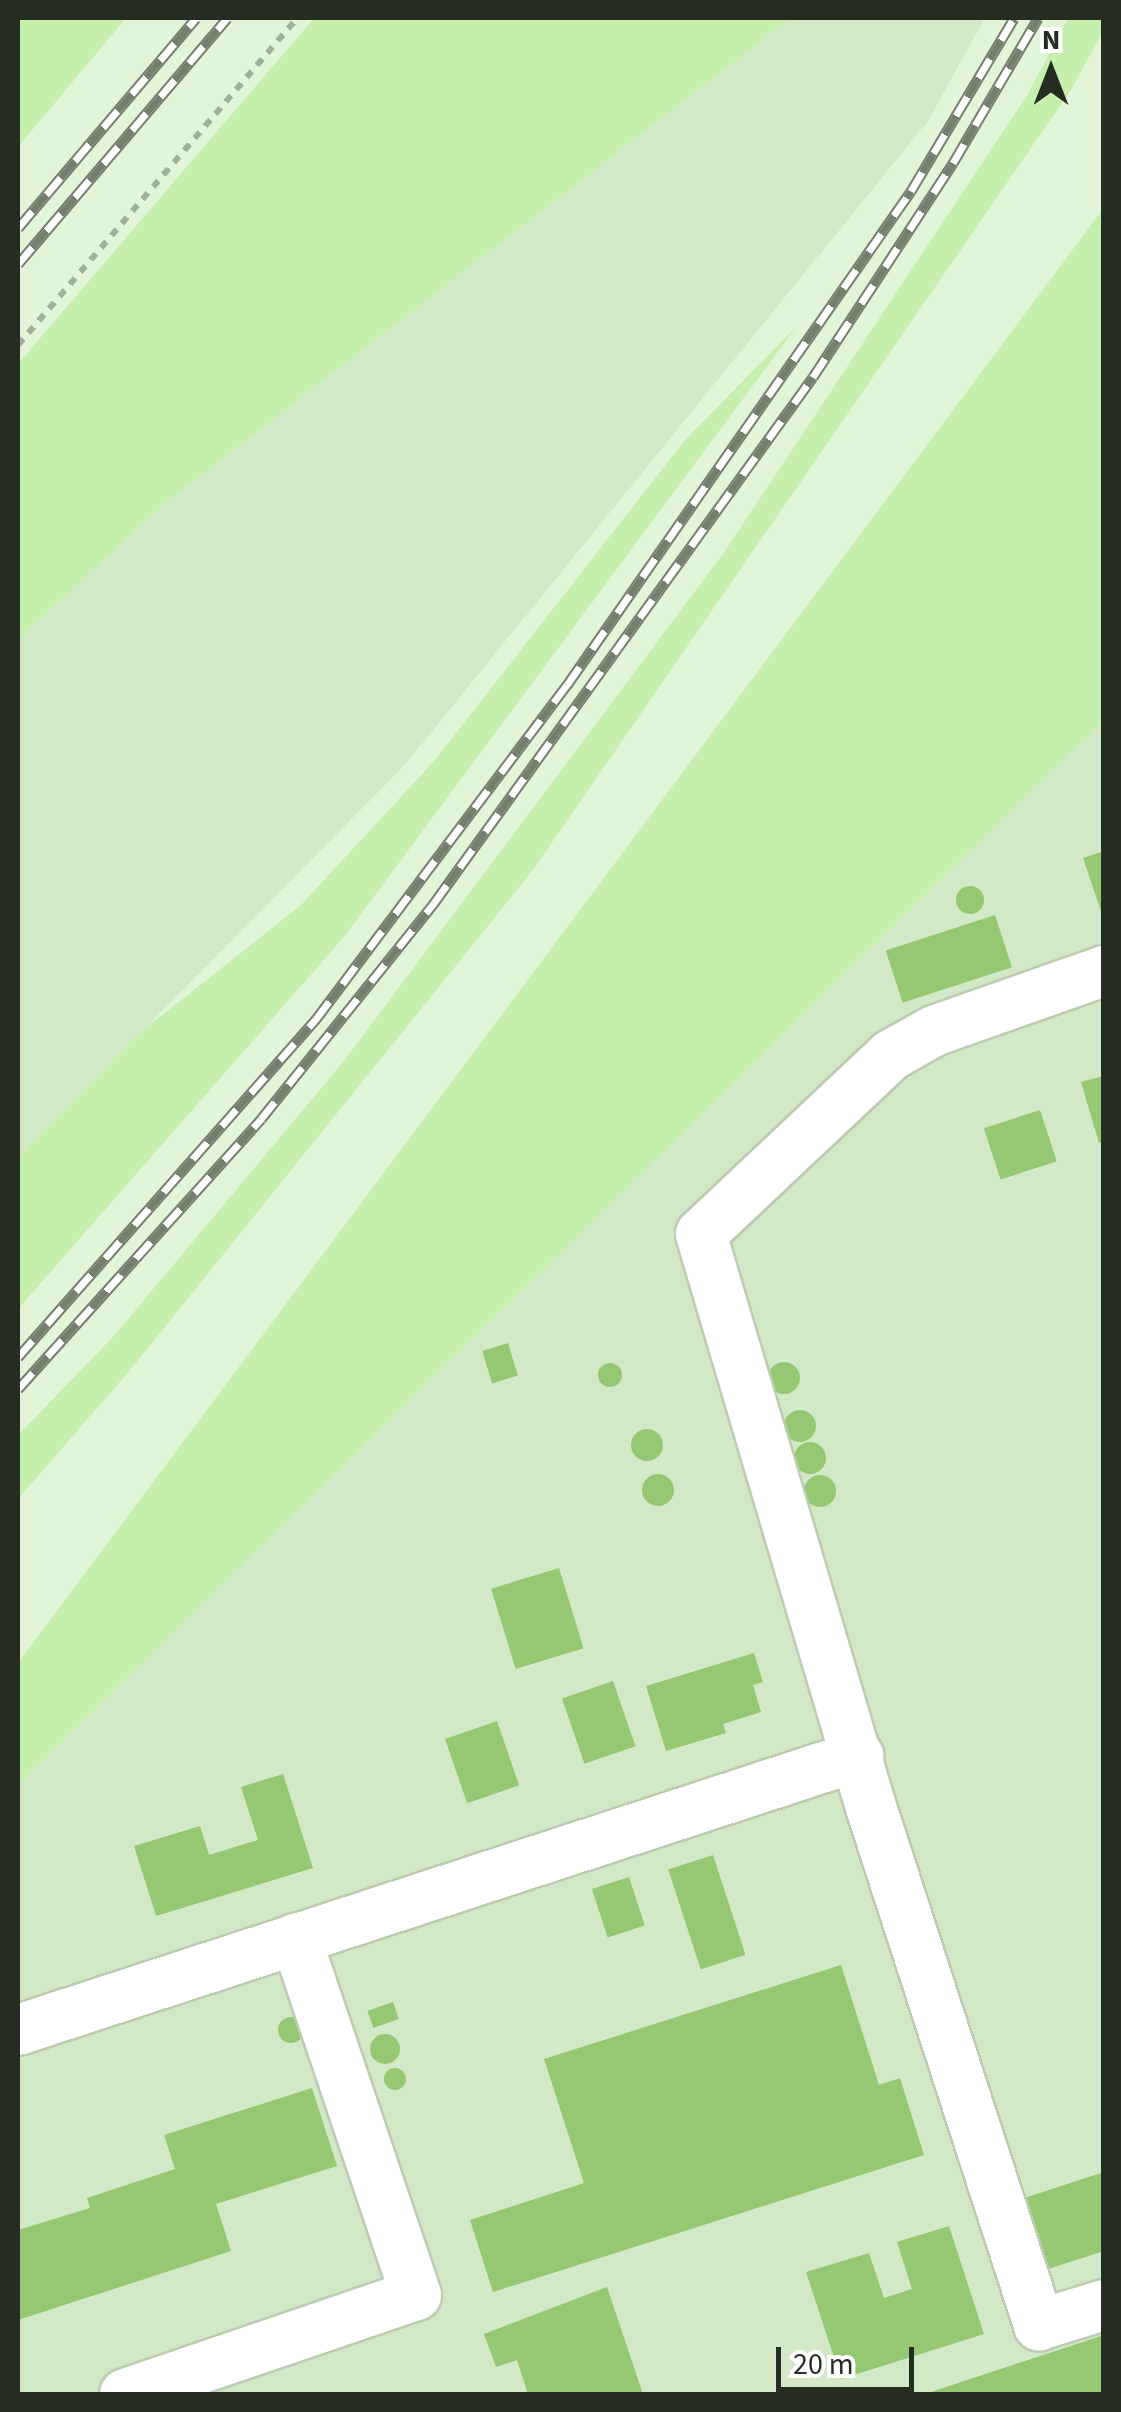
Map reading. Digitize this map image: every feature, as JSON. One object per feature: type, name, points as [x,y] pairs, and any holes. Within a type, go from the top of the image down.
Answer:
[{"type":"lane","points":[[1104,971],[934,1031],[892,1055],[701,1234],[858,1756],[1040,2325],[1104,2304]]},
{"type":"lane","points":[[18,2030],[858,1756]]},
{"type":"lane","points":[[124,2394],[416,2295],[296,1939]]},
{"type":"path","points":[[18,345],[298,18]]},
{"type":"shaded area","points":[[791,18],[985,18],[928,121],[403,767],[18,1157],[18,640],[163,505]]},
{"type":"shaded area","points":[[1103,721],[1103,2394],[18,2394],[18,1785]]},
{"type":"green space","points":[[18,18],[126,18],[18,147]]},
{"type":"green space","points":[[314,18],[791,18],[163,505],[18,640],[18,364]]},
{"type":"green space","points":[[1068,18],[1104,18],[1103,31],[1071,90],[533,870],[131,1369],[18,1499],[18,1435],[113,1337],[344,1061],[725,551],[1028,94]]},
{"type":"green space","points":[[1103,209],[1103,721],[18,1785],[18,1663]]},
{"type":"green space","points":[[797,326],[344,937],[18,1309],[18,1157],[138,1034],[300,906],[435,760],[685,440]]},
{"type":"building","points":[[1104,851],[1104,917],[1103,917],[1083,858]]},
{"type":"building","points":[[970,886],[980,890],[984,900],[980,910],[970,914],[960,910],[956,900],[960,890]]},
{"type":"building","points":[[995,915],[1012,967],[903,1003],[886,951]]},
{"type":"building","points":[[1104,1076],[1104,1141],[1099,1143],[1081,1082]]},
{"type":"building","points":[[1040,1110],[1057,1161],[1001,1180],[984,1128]]},
{"type":"building","points":[[508,1343],[518,1376],[492,1383],[482,1351]]},
{"type":"building","points":[[784,1362],[795,1367],[800,1378],[795,1389],[784,1394],[773,1389],[768,1378],[773,1367]]},
{"type":"building","points":[[610,1363],[622,1375],[610,1387],[598,1375]]},
{"type":"building","points":[[800,1410],[811,1415],[816,1426],[811,1437],[800,1442],[789,1437],[784,1426],[789,1415]]},
{"type":"building","points":[[647,1429],[658,1434],[663,1445],[658,1456],[647,1461],[636,1456],[631,1445],[636,1434]]},
{"type":"building","points":[[810,1442],[821,1447],[826,1458],[821,1469],[810,1474],[799,1469],[794,1458],[799,1447]]},
{"type":"building","points":[[658,1474],[669,1479],[674,1490],[669,1501],[658,1506],[647,1501],[642,1490],[647,1479]]},
{"type":"building","points":[[820,1475],[831,1480],[836,1491],[831,1502],[820,1507],[809,1502],[804,1491],[809,1480]]},
{"type":"building","points":[[559,1568],[584,1648],[516,1669],[491,1589]]},
{"type":"building","points":[[754,1653],[763,1682],[753,1685],[761,1712],[723,1724],[726,1733],[666,1751],[646,1686]]},
{"type":"building","points":[[613,1681],[635,1746],[584,1764],[562,1699]]},
{"type":"building","points":[[497,1721],[519,1785],[467,1803],[445,1739]]},
{"type":"building","points":[[283,1774],[313,1868],[156,1916],[134,1846],[200,1826],[209,1855],[258,1840],[241,1787]]},
{"type":"building","points":[[713,1855],[745,1955],[701,1969],[668,1870]]},
{"type":"building","points":[[629,1877],[645,1926],[608,1938],[592,1889]]},
{"type":"building","points":[[841,1965],[879,2085],[900,2078],[924,2155],[493,2292],[470,2220],[584,2183],[544,2059]]},
{"type":"building","points":[[393,2002],[399,2019],[373,2028],[367,2011]]},
{"type":"building","points":[[291,2017],[300,2021],[304,2030],[300,2039],[291,2043],[282,2039],[278,2030],[282,2021]]},
{"type":"building","points":[[385,2034],[396,2038],[400,2049],[396,2060],[385,2064],[374,2060],[370,2049],[374,2038]]},
{"type":"building","points":[[391,2068],[399,2068],[406,2079],[399,2090],[391,2090],[384,2083],[384,2075]]},
{"type":"building","points":[[312,2088],[337,2166],[216,2204],[231,2251],[18,2320],[18,2230],[90,2208],[87,2198],[175,2169],[164,2135]]},
{"type":"building","points":[[1104,2172],[1104,2251],[1039,2272],[1015,2201]]},
{"type":"building","points":[[949,2226],[984,2334],[841,2379],[806,2272],[869,2253],[884,2298],[912,2289],[897,2242]]},
{"type":"building","points":[[607,2287],[643,2394],[528,2394],[517,2360],[496,2367],[484,2334]]},
{"type":"building","points":[[1104,2335],[1104,2394],[925,2394]]},
{"type":"railway","points":[[18,228],[196,18]]},
{"type":"railway","points":[[18,264],[227,18]]},
{"type":"railway","points":[[18,1357],[316,1019],[567,685],[911,191],[1014,18]]},
{"type":"railway","points":[[18,1389],[261,1119],[434,903],[813,377],[953,163],[1038,18]]}]
